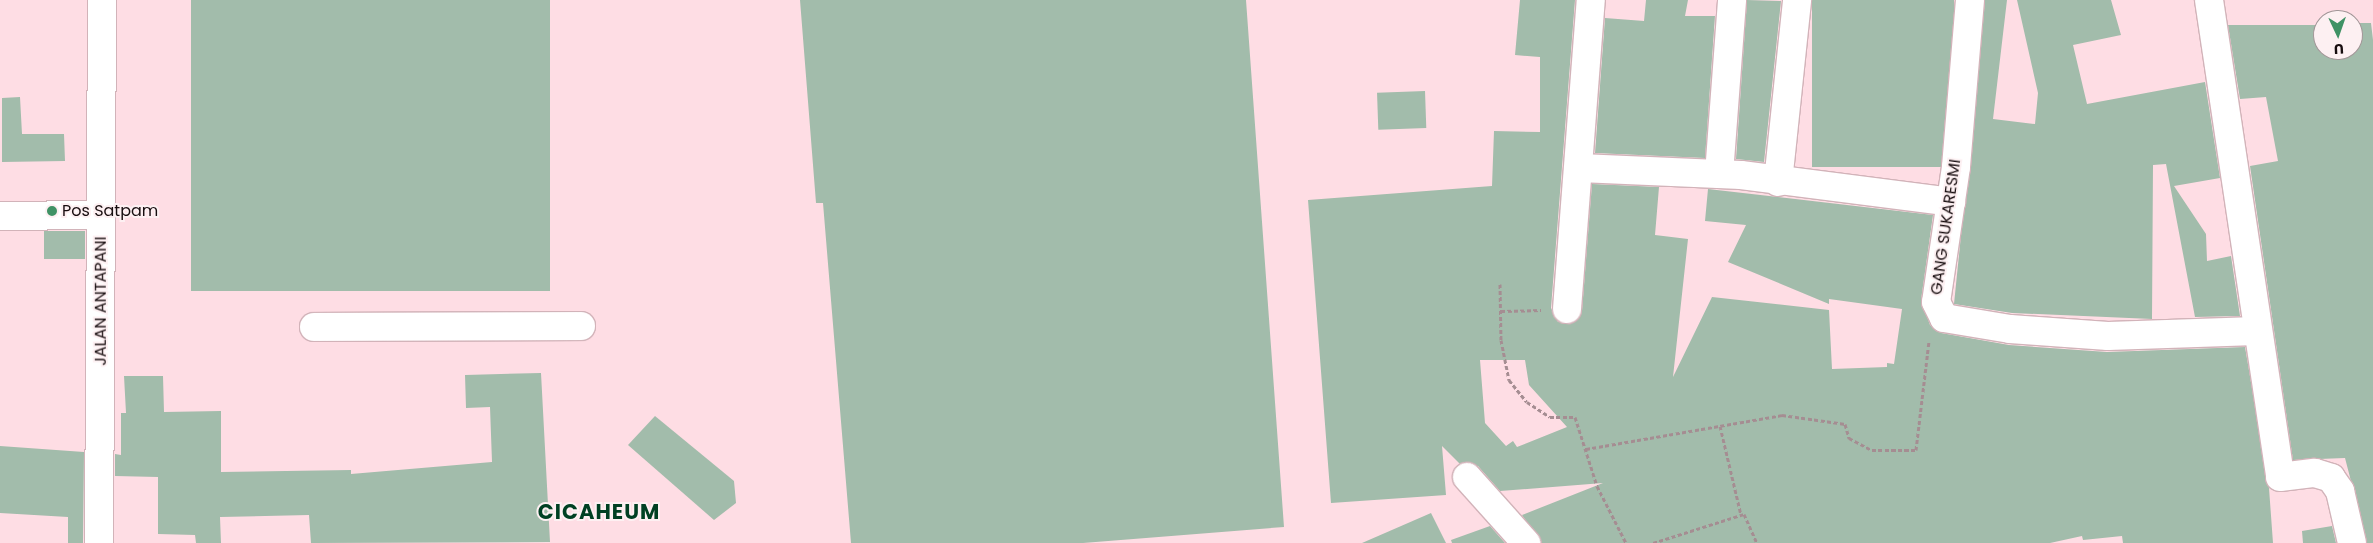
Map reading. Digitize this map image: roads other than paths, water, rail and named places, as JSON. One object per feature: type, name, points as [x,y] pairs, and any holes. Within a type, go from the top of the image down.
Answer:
[{"type":"street","name":"JALAN ANTAPANI","points":[[99,543],[102,0]]},
{"type":"street","points":[[1567,309],[1580,168],[1591,0]]},
{"type":"street","points":[[1719,174],[1732,0]]},
{"type":"street","points":[[1778,182],[1797,0]]},
{"type":"street","name":"GANG SUKARESMI","points":[[1970,0],[1951,202],[1936,302],[1944,318],[1952,322],[2010,329],[2108,336],[2256,331]]},
{"type":"street","points":[[2209,0],[2256,331],[2280,477],[2315,473],[2331,478],[2340,491],[2352,543]]},
{"type":"street","points":[[1580,168],[1719,174],[1951,202]]},
{"type":"street","points":[[0,216],[101,215]]},
{"type":"street","points":[[314,327],[581,326]]},
{"type":"street","points":[[1467,478],[1526,543]]},
{"type":"place","name":"Pos Satpam","points":[[52,211]]},
{"type":"district","name":"CICAHEUM","points":[[599,512]]}]
